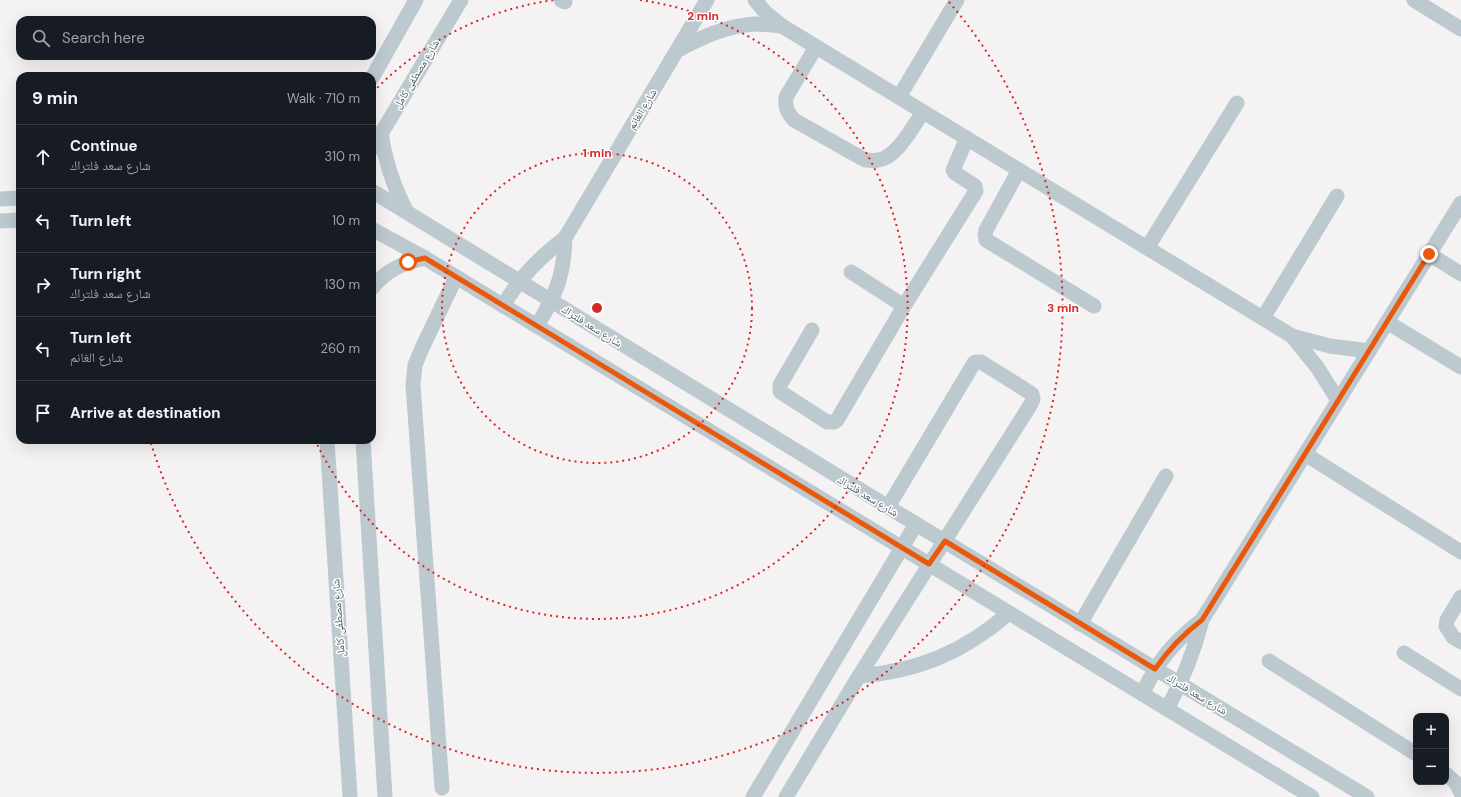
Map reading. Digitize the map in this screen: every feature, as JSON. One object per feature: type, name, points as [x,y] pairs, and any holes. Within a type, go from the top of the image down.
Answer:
[{"type":"street","points":[[375,72],[416,0]]},
{"type":"street","name":"شارع مصطفى كامل","points":[[376,141],[461,0]]},
{"type":"street","name":"شارع الغانم","points":[[503,306],[519,281],[533,265],[565,238],[707,0]]},
{"type":"street","points":[[755,0],[765,12],[782,26],[1292,336],[1330,346],[1369,351]]},
{"type":"street","points":[[899,97],[957,0]]},
{"type":"street","points":[[1414,0],[1461,28]]},
{"type":"street","points":[[677,51],[701,37],[727,28],[754,24],[782,26]]},
{"type":"street","points":[[816,47],[786,97],[785,106],[788,114],[794,120],[865,160],[879,160],[891,155],[900,145],[923,112]]},
{"type":"street","points":[[1147,248],[1237,103]]},
{"type":"street","points":[[381,132],[384,153],[390,173],[397,193],[407,212]]},
{"type":"street","points":[[812,330],[780,384],[780,391],[827,422],[834,422],[837,420],[904,306],[976,191],[975,186],[952,170],[967,138]]},
{"type":"street","points":[[1019,170],[986,230],[986,240],[1094,306]]},
{"type":"street","name":"شارع سعد فلتراك","points":[[376,193],[888,507],[1366,797]]},
{"type":"street","points":[[1263,318],[1337,196]]},
{"type":"street","points":[[0,199],[16,198]]},
{"type":"street","points":[[1167,709],[1180,685],[1196,642],[1202,620],[1461,203]]},
{"type":"street","points":[[0,222],[16,220]]},
{"type":"street","points":[[376,231],[425,258],[1312,797]]},
{"type":"street","name":"شارع الغانم","points":[[537,326],[552,301],[562,270],[565,238]]},
{"type":"street","points":[[1429,254],[1461,274]]},
{"type":"street","points":[[376,283],[392,269],[408,262],[425,258]]},
{"type":"street","points":[[851,272],[904,306]]},
{"type":"street","points":[[442,788],[413,385],[415,365],[456,277]]},
{"type":"street","points":[[1387,322],[1461,367]]},
{"type":"street","points":[[1292,336],[1317,367],[1338,400]]},
{"type":"street","points":[[786,797],[859,676],[1033,399],[1032,394],[981,362],[979,361],[974,363],[888,507]]},
{"type":"street","name":"شارع مصطفى كامل","points":[[327,444],[350,797]]},
{"type":"street","points":[[363,444],[385,797]]},
{"type":"street","points":[[1305,454],[1461,552]]},
{"type":"street","points":[[1080,624],[1166,476]]},
{"type":"street","points":[[753,797],[916,524]]},
{"type":"street","points":[[1461,596],[1447,620],[1446,626],[1453,637],[1461,642]]},
{"type":"street","points":[[859,676],[900,670],[940,658],[977,638],[1009,613]]},
{"type":"street","points":[[1142,694],[1155,669],[1168,650],[1184,634],[1202,620]]},
{"type":"street","points":[[1404,653],[1461,688]]},
{"type":"street","points":[[1269,661],[1413,752]]},
{"type":"street","points":[[1449,777],[1456,783],[1461,793]]},
{"type":"route","points":[[408,262],[425,258],[929,564],[945,541],[1155,669],[1168,650],[1184,634],[1202,620],[1429,254]]}]
